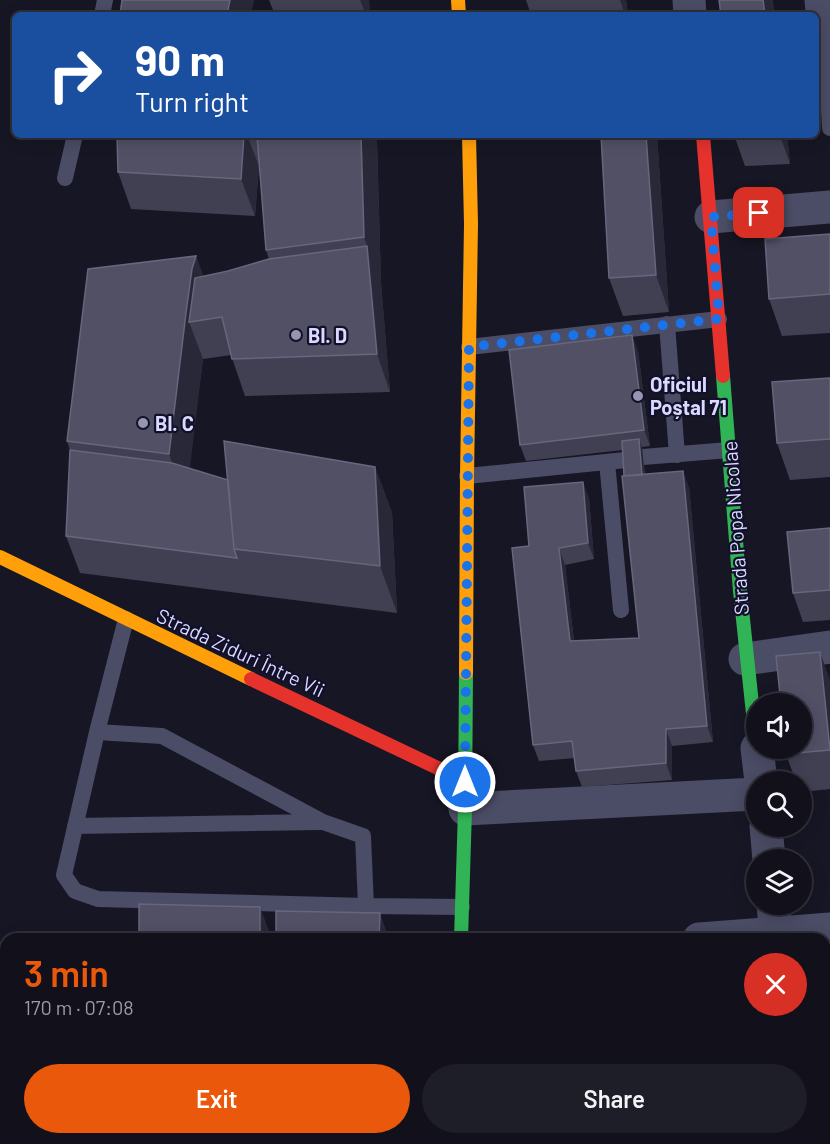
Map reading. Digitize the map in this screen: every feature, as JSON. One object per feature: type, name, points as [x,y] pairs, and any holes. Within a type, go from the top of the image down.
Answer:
[{"type":"street","points":[[821,0],[828,73]]},
{"type":"street","points":[[461,933],[465,795],[471,224],[469,138]]},
{"type":"street","name":"Strada Popa Nicolae","points":[[702,138],[711,217],[750,693]]},
{"type":"street","points":[[711,217],[830,207]]},
{"type":"street","name":"Strada Ziduri Între Vii","points":[[0,558],[419,758],[465,795]]},
{"type":"street","points":[[745,659],[830,647]]},
{"type":"street","points":[[465,795],[746,794]]},
{"type":"street","points":[[734,933],[775,926],[830,929]]},
{"type":"lane","points":[[828,73],[830,128]]},
{"type":"lane","points":[[65,178],[74,138]]},
{"type":"lane","points":[[469,347],[719,319]]},
{"type":"lane","points":[[667,324],[677,455]]},
{"type":"lane","points":[[643,458],[729,450]]},
{"type":"lane","points":[[467,476],[626,460]]},
{"type":"lane","points":[[607,462],[621,610]]},
{"type":"lane","points":[[126,619],[64,875],[75,891],[98,899],[462,907]]},
{"type":"lane","points":[[97,732],[162,736],[323,822],[363,836],[366,906]]},
{"type":"lane","points":[[75,826],[323,822]]},
{"type":"building","points":[[122,0],[230,0],[228,12],[120,12]]},
{"type":"building","points":[[719,0],[763,0],[765,12],[721,12]]},
{"type":"building","points":[[117,138],[244,138],[241,179],[118,172]]},
{"type":"building","points":[[257,138],[361,138],[364,237],[266,250]]},
{"type":"building","points":[[601,138],[646,138],[656,275],[609,278]]},
{"type":"building","points":[[830,234],[830,294],[769,299],[765,239]]},
{"type":"building","points":[[367,246],[377,354],[232,359],[222,317],[189,322],[195,278],[269,259]]},
{"type":"building","points":[[196,256],[186,313],[169,454],[67,441],[88,269]]},
{"type":"building","points":[[632,335],[644,430],[520,445],[509,350]]},
{"type":"building","points":[[830,378],[830,439],[777,443],[772,382]]},
{"type":"building","points":[[639,439],[642,475],[624,476],[622,441]]},
{"type":"building","points":[[224,441],[375,467],[380,566],[234,549]]},
{"type":"building","points":[[70,450],[172,463],[228,480],[234,549],[237,558],[66,536]]},
{"type":"building","points":[[683,471],[707,726],[666,729],[666,763],[576,771],[572,741],[533,745],[512,548],[529,546],[524,487],[583,482],[588,543],[559,548],[570,641],[639,638],[622,476]]},
{"type":"building","points":[[830,528],[830,590],[793,593],[787,532]]},
{"type":"building","points":[[820,652],[830,750],[812,752],[812,693],[780,693],[776,656]]},
{"type":"building","points":[[139,904],[260,907],[260,932],[276,932],[276,911],[380,913],[379,933],[139,933]]},
{"type":"traffic: fast","points":[[723,376],[740,591],[751,693]]},
{"type":"traffic: fast","points":[[461,933],[466,673]]},
{"type":"traffic: slow","points":[[458,0],[459,12]]},
{"type":"traffic: slow","points":[[466,673],[471,224],[469,138]]},
{"type":"traffic: slow","points":[[0,557],[251,679]]},
{"type":"traffic: jam","points":[[703,138],[723,376]]},
{"type":"traffic: jam","points":[[251,679],[465,781]]},
{"type":"place","name":"Bl. D","points":[[296,335]]},
{"type":"place","name":"Oficiul Poștal 71","points":[[638,396]]},
{"type":"place","name":"Bl. C","points":[[143,423]]},
{"type":"route","points":[[465,782],[469,347],[719,319],[711,217],[759,213]]}]
